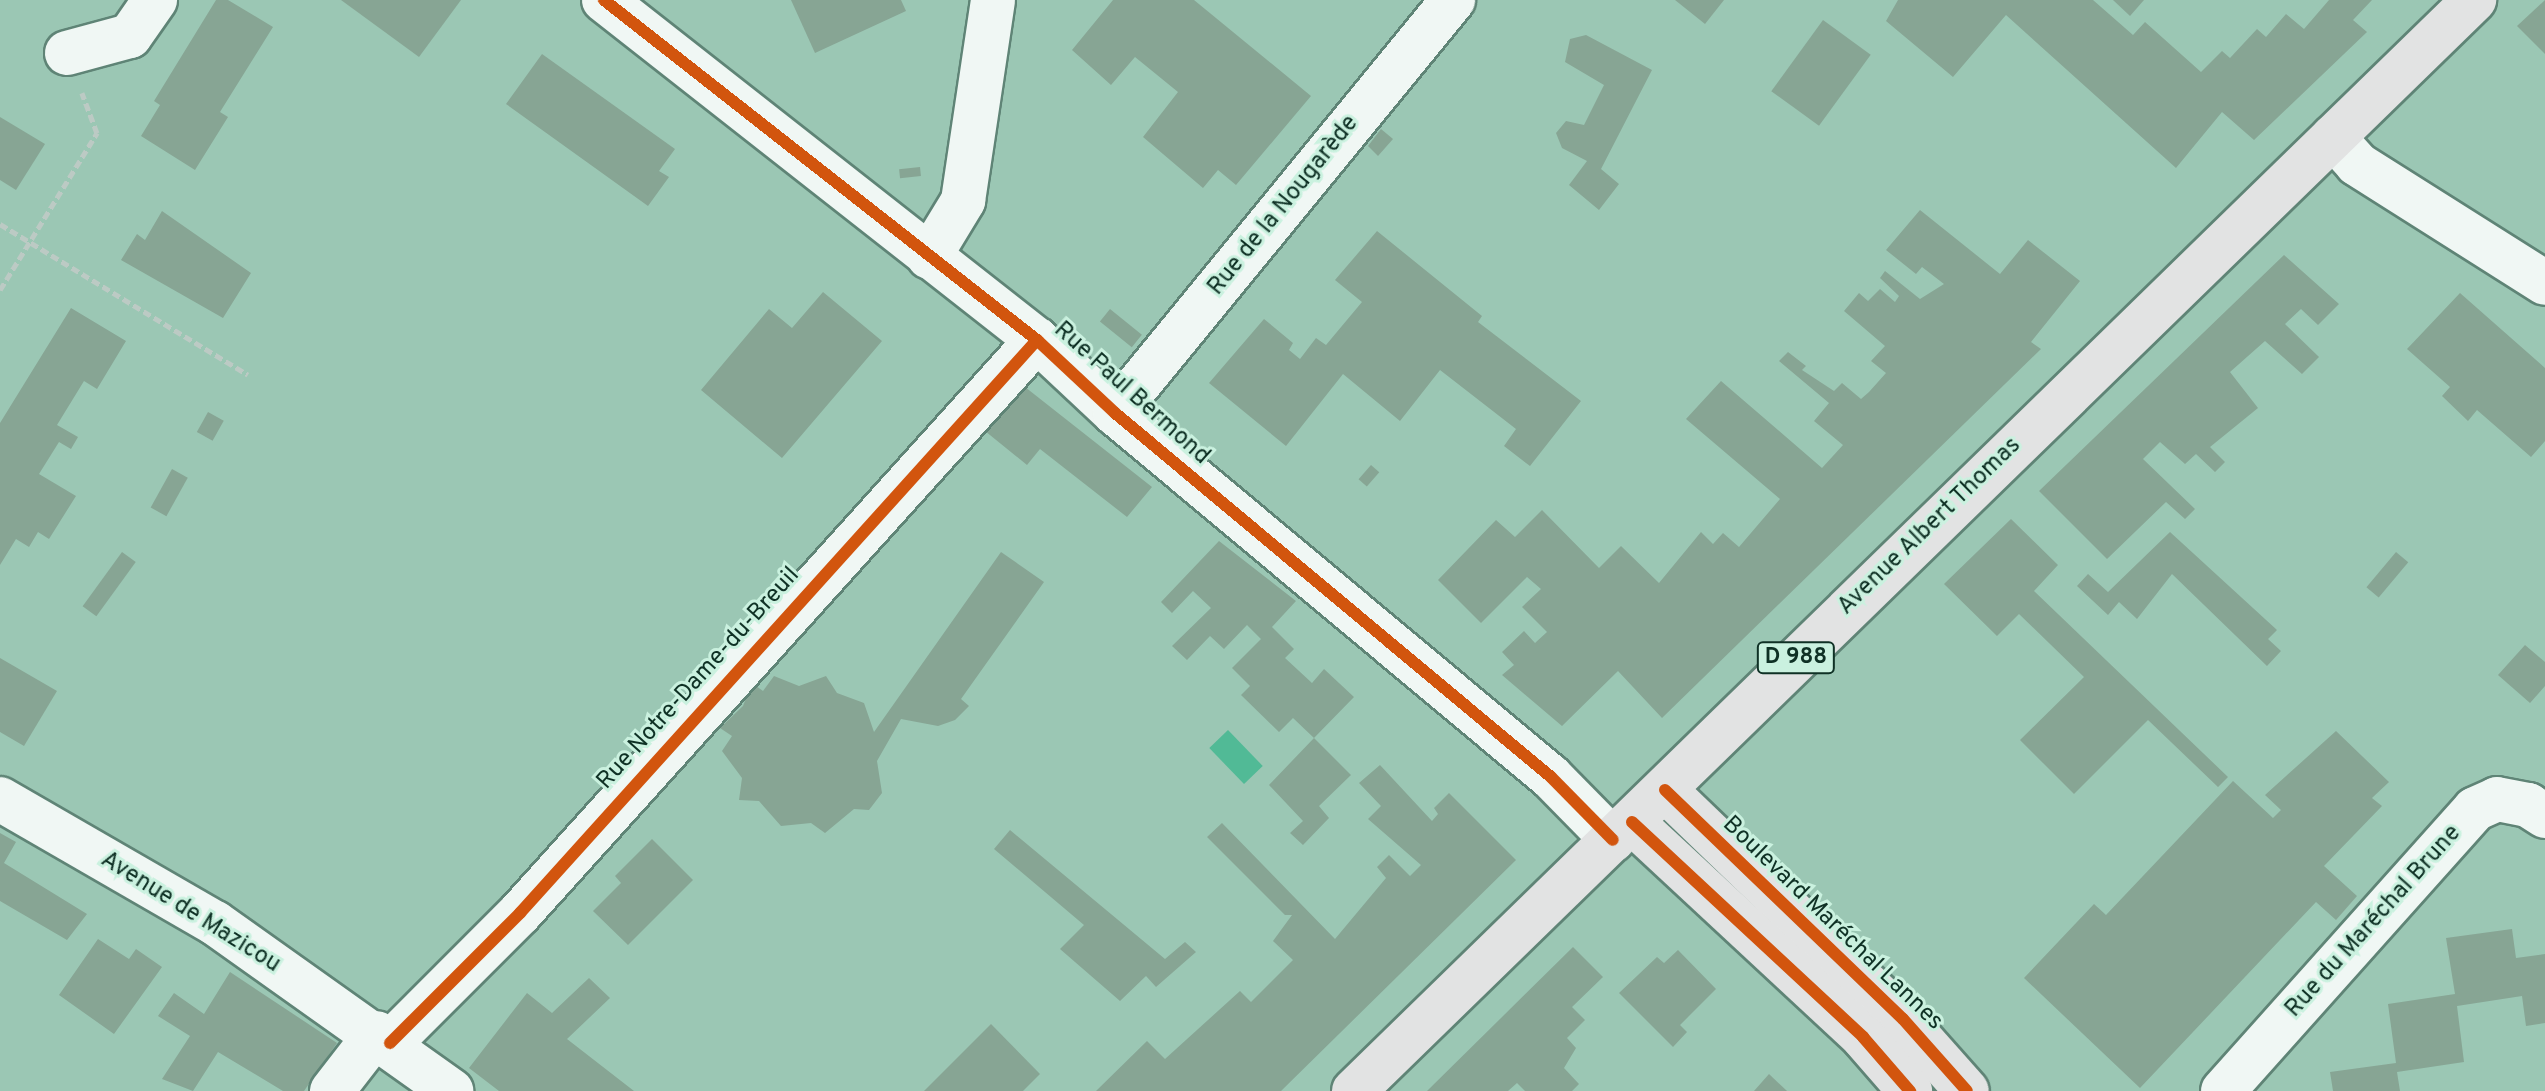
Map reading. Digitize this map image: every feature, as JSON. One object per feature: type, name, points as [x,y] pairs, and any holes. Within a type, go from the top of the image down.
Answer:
[{"type":"main road","name":"Avenue Albert Thomas","points":[[1354,1091],[1665,790],[1870,584],[2474,0]]},
{"type":"main road","name":"Boulevard Maréchal Lannes","points":[[1665,790],[1903,1019],[1967,1091]]},
{"type":"main road","points":[[1622,831],[1863,1037],[1910,1091]]},
{"type":"street","points":[[67,53],[130,36],[155,0]]},
{"type":"street","name":"Rue Paul Bermond","points":[[604,0],[1037,340],[1115,413],[1551,777],[1622,831]]},
{"type":"street","points":[[929,257],[963,201],[993,0]]},
{"type":"street","name":"Rue de la Nougarède","points":[[1115,413],[1453,0]]},
{"type":"street","points":[[2333,137],[2357,164],[2545,283]]},
{"type":"street","name":"Rue Notre-Dame-du-Breuil","points":[[383,1038],[520,913],[1037,340]]},
{"type":"street","name":"Avenue de Mazicou","points":[[0,799],[215,923],[383,1038],[451,1091]]},
{"type":"street","name":"Rue du Maréchal Brune","points":[[2223,1091],[2475,809],[2497,799],[2528,805],[2545,816]]},
{"type":"street","points":[[332,1091],[383,1038]]},
{"type":"path","points":[[0,290],[97,133],[67,53]]},
{"type":"path","points":[[0,224],[248,375]]},
{"type":"shaded area","points":[[1228,730],[1263,766],[1244,784],[1209,748]]},
{"type":"building","points":[[216,0],[228,0],[273,27],[220,112],[228,117],[195,170],[141,136],[160,105],[154,101]]},
{"type":"building","points":[[341,0],[461,0],[419,57]]},
{"type":"building","points":[[791,0],[901,0],[906,11],[815,53]]},
{"type":"building","points":[[1113,0],[1194,0],[1311,96],[1236,185],[1218,170],[1203,188],[1143,137],[1178,92],[1135,57],[1111,85],[1072,50]]},
{"type":"building","points":[[1675,0],[1724,0],[1705,24]]},
{"type":"building","points":[[1898,0],[2093,0],[2133,35],[2145,22],[2201,72],[2222,51],[2230,58],[2257,29],[2266,37],[2286,14],[2304,29],[2329,0],[2372,0],[2353,20],[2367,32],[2254,140],[2222,112],[2176,168],[2006,15],[1953,77],[1886,21]]},
{"type":"building","points":[[2113,0],[2144,0],[2130,16]]},
{"type":"building","points":[[2545,0],[2545,54],[2517,26]]},
{"type":"building","points":[[1823,20],[1871,55],[1819,126],[1771,91]]},
{"type":"building","points":[[1586,35],[1652,70],[1601,169],[1619,184],[1599,210],[1569,185],[1587,161],[1562,148],[1556,133],[1566,121],[1584,125],[1604,85],[1565,62],[1570,39]]},
{"type":"building","points":[[542,54],[675,149],[659,171],[669,177],[648,206],[506,104]]},
{"type":"building","points":[[0,117],[45,144],[16,190],[0,180]]},
{"type":"building","points":[[1381,129],[1393,139],[1378,156],[1368,146]]},
{"type":"building","points":[[920,167],[921,176],[900,178],[899,169]]},
{"type":"building","points":[[1920,210],[2000,274],[2028,240],[2080,281],[2031,342],[2041,349],[1662,718],[1618,671],[1562,726],[1502,675],[1514,665],[1502,652],[1524,631],[1535,643],[1547,632],[1522,607],[1541,589],[1527,577],[1481,623],[1438,580],[1496,520],[1515,537],[1542,510],[1599,568],[1621,546],[1659,583],[1701,532],[1713,544],[1723,533],[1739,547],[1780,499],[1686,419],[1721,381],[1822,468],[1843,445],[1814,421],[1829,403],[1779,361],[1788,352],[1806,366],[1802,370],[1834,391],[1842,383],[1861,399],[1869,392],[1886,373],[1871,361],[1885,346],[1844,311],[1859,293],[1868,301],[1880,289],[1895,302],[1899,296],[1880,278],[1885,271],[1920,299],[1944,284],[1922,267],[1916,274],[1886,250]]},
{"type":"building","points":[[162,211],[251,273],[223,318],[121,260],[137,234],[145,240]]},
{"type":"building","points":[[1377,231],[1482,316],[1478,322],[1581,401],[1530,466],[1504,446],[1516,429],[1440,370],[1400,421],[1343,374],[1286,446],[1209,383],[1264,319],[1293,343],[1289,350],[1300,359],[1316,338],[1326,345],[1362,302],[1335,280]]},
{"type":"building","points":[[2284,255],[2339,304],[2318,325],[2301,309],[2285,324],[2319,357],[2302,374],[2265,341],[2230,372],[2258,408],[2210,447],[2225,462],[2215,472],[2196,454],[2185,464],[2160,442],[2143,459],[2195,509],[2185,519],[2166,502],[2107,559],[2039,491]]},
{"type":"building","points":[[823,292],[882,341],[782,458],[701,390],[769,309],[792,328]]},
{"type":"building","points":[[2460,293],[2545,368],[2545,441],[2531,457],[2477,410],[2468,421],[2442,396],[2450,387],[2407,349]]},
{"type":"building","points":[[71,308],[126,341],[97,389],[84,381],[57,425],[78,437],[71,449],[59,442],[39,474],[76,496],[49,539],[38,532],[29,547],[16,539],[0,565],[0,423]]},
{"type":"building","points":[[1110,309],[1142,335],[1132,347],[1100,321]]},
{"type":"building","points":[[1025,387],[1152,487],[1127,517],[1040,449],[1027,465],[985,431]]},
{"type":"building","points":[[208,412],[224,421],[213,441],[197,432]]},
{"type":"building","points":[[1371,465],[1379,472],[1367,487],[1359,479]]},
{"type":"building","points":[[172,469],[188,478],[166,516],[151,507]]},
{"type":"building","points":[[2011,519],[2058,565],[2034,591],[2228,777],[2218,787],[2148,720],[2074,794],[2020,740],[2084,677],[2019,614],[1997,636],[1944,584]]},
{"type":"building","points":[[2170,532],[2277,630],[2268,639],[2281,651],[2267,666],[2172,574],[2137,619],[2119,602],[2108,615],[2077,586],[2088,574],[2108,592]]},
{"type":"building","points":[[1219,541],[1296,601],[1272,627],[1294,649],[1285,658],[1312,683],[1324,669],[1354,697],[1314,738],[1293,718],[1279,732],[1241,695],[1250,686],[1232,668],[1261,639],[1247,625],[1224,649],[1210,636],[1187,660],[1172,646],[1211,608],[1193,591],[1172,613],[1161,602]]},
{"type":"building","points":[[122,552],[136,562],[96,616],[83,606]]},
{"type":"building","points":[[1001,552],[1044,582],[961,699],[969,706],[955,720],[938,726],[901,719],[877,761],[882,793],[869,810],[854,809],[825,833],[811,823],[781,826],[759,801],[739,800],[742,778],[722,751],[732,736],[720,728],[743,706],[752,683],[763,691],[774,676],[799,686],[826,676],[837,693],[864,703],[874,732]]},
{"type":"building","points":[[2396,552],[2408,562],[2379,598],[2366,587]]},
{"type":"building","points":[[2525,645],[2545,662],[2545,686],[2530,703],[2498,675]]},
{"type":"building","points":[[0,658],[57,691],[24,746],[0,732]]},
{"type":"building","points":[[2336,731],[2389,782],[2372,798],[2382,806],[2324,866],[2357,896],[2336,920],[2316,902],[2140,1088],[2024,978],[2094,904],[2106,915],[2233,781],[2273,818],[2281,810],[2265,795]]},
{"type":"building","points":[[1314,738],[1351,775],[1319,806],[1329,818],[1303,845],[1290,833],[1303,821],[1269,785]]},
{"type":"building","points":[[1380,765],[1432,821],[1438,814],[1434,808],[1449,793],[1516,860],[1281,1091],[1096,1091],[1147,1041],[1165,1059],[1240,991],[1251,1002],[1293,960],[1273,941],[1292,915],[1285,915],[1207,837],[1222,823],[1335,939],[1386,878],[1377,867],[1389,855],[1410,876],[1421,865],[1368,819],[1381,806],[1359,783]]},
{"type":"building","points":[[1010,830],[1165,959],[1185,942],[1196,952],[1156,987],[1146,976],[1120,1001],[1060,949],[1084,925],[994,849]]},
{"type":"building","points":[[0,833],[16,842],[4,863],[87,914],[67,940],[0,901]]},
{"type":"building","points":[[652,839],[693,880],[628,945],[593,911],[621,883],[615,876]]},
{"type":"building","points":[[2512,929],[2516,958],[2545,954],[2545,1023],[2526,1026],[2522,996],[2457,1006],[2464,1062],[2397,1072],[2400,1091],[2333,1091],[2330,1072],[2396,1063],[2388,1004],[2455,994],[2446,938]]},
{"type":"building","points":[[98,939],[129,959],[136,949],[162,967],[114,1034],[59,995]]},
{"type":"building","points":[[1573,947],[1603,977],[1572,1007],[1585,1020],[1567,1038],[1576,1048],[1564,1068],[1579,1084],[1572,1091],[1525,1091],[1517,1083],[1508,1091],[1427,1091]]},
{"type":"building","points":[[1678,950],[1716,989],[1680,1025],[1687,1032],[1673,1047],[1619,993],[1657,957],[1664,963]]},
{"type":"building","points":[[230,972],[337,1043],[304,1091],[283,1091],[218,1052],[193,1091],[162,1079],[190,1036],[158,1016],[174,993],[204,1014]]},
{"type":"building","points":[[589,978],[610,998],[567,1039],[634,1091],[499,1091],[469,1068],[527,993],[552,1013]]},
{"type":"building","points":[[991,1024],[1040,1074],[1023,1091],[924,1091]]},
{"type":"building","points":[[1769,1074],[1787,1091],[1754,1091]]},
{"type":"cycle path","points":[[604,0],[1037,340],[1115,413],[1551,777],[1613,840]]},
{"type":"cycle path","points":[[390,1043],[520,913],[1037,340]]},
{"type":"cycle path","points":[[1665,790],[1903,1019],[1967,1091]]},
{"type":"cycle path","points":[[1632,822],[1863,1037],[1910,1091]]}]
